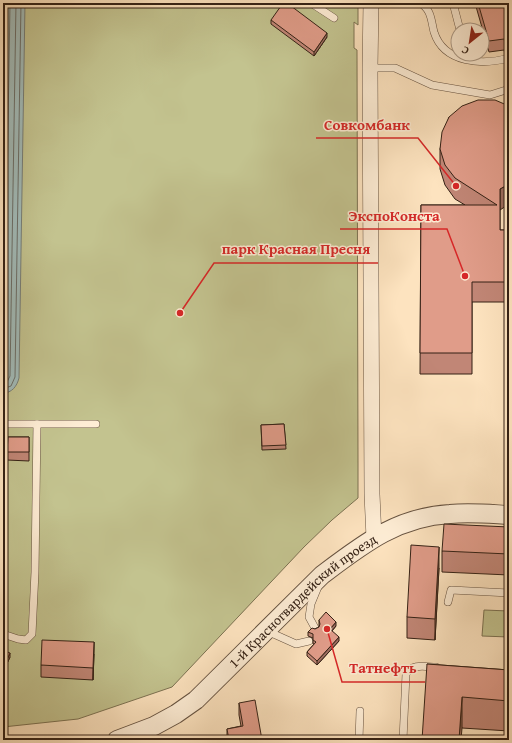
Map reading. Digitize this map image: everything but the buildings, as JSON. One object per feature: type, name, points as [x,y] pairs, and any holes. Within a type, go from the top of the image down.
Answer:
[{"type":"street","points":[[370,3],[372,499],[374,538]]},
{"type":"street","name":"1-й Красногвардейский проезд","points":[[117,740],[154,726],[176,714],[196,700],[322,575],[389,529],[407,522],[451,513],[509,515]]},
{"type":"lane","points":[[311,3],[334,18]]},
{"type":"lane","points":[[420,3],[427,8],[429,12],[434,32],[439,43],[450,52]]},
{"type":"lane","points":[[453,3],[458,22]]},
{"type":"lane","points":[[490,60],[495,61],[509,58]]},
{"type":"lane","points":[[370,68],[395,68],[432,85],[490,95],[509,89]]},
{"type":"lane","points":[[3,424],[96,424]]},
{"type":"lane","points":[[3,634],[26,640],[32,634],[36,572],[37,424]]},
{"type":"lane","points":[[315,628],[308,617],[311,604],[322,575]]},
{"type":"lane","points":[[448,602],[450,590],[509,593]]},
{"type":"lane","points":[[267,631],[296,644],[309,641]]},
{"type":"lane","points":[[403,740],[407,672],[415,666],[442,668]]},
{"type":"lane","points":[[359,740],[360,711]]},
{"type":"green space","points":[[3,3],[358,3],[358,25],[354,22],[354,48],[357,50],[358,498],[304,547],[172,687],[78,719],[3,727]]},
{"type":"green space","points":[[484,610],[509,611],[509,637],[482,636]]},
{"type":"water","points":[[5,3],[25,3],[19,378],[14,388],[9,392],[3,393],[3,143]]},
{"type":"place","name":"Совкомбанк","points":[[456,186]]},
{"type":"place","name":"ЭкспоКонста","points":[[465,276]]},
{"type":"place","name":"парк Красная Пресня","points":[[180,313]]},
{"type":"place","name":"Татнефть","points":[[327,629]]}]
